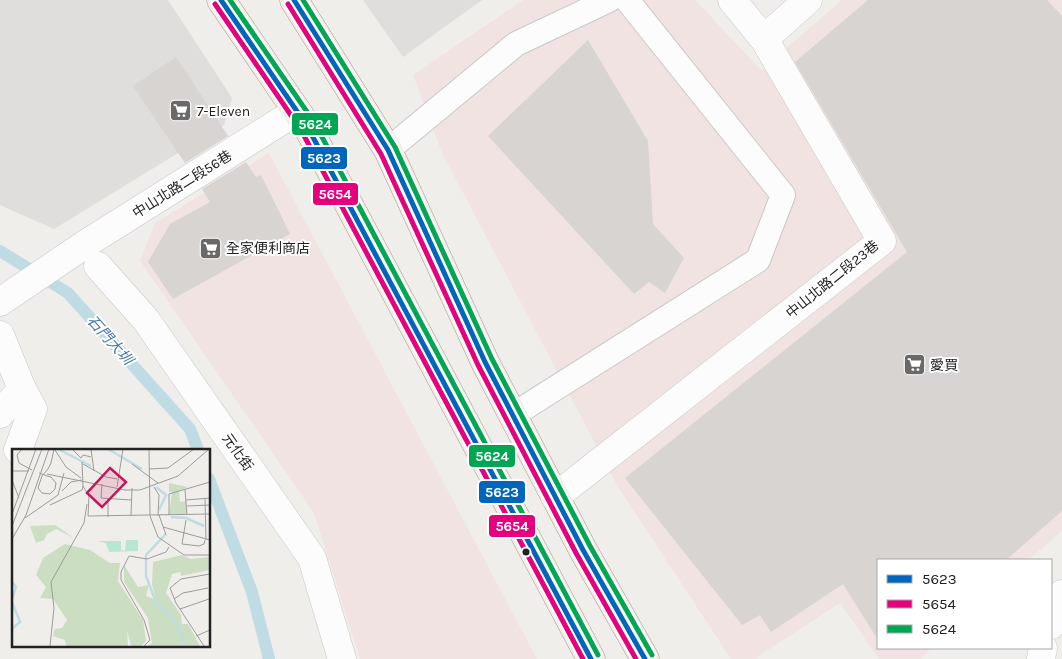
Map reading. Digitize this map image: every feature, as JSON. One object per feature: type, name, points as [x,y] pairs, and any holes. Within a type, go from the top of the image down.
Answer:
[{"type":"main road","points":[[220,0],[307,126],[592,659]]},
{"type":"main road","points":[[294,0],[388,150],[485,362],[583,550],[645,659]]},
{"type":"street","points":[[732,0],[764,39],[808,0]]},
{"type":"street","name":"中山北路二段23巷","points":[[555,497],[882,241],[764,39]]},
{"type":"street","name":"中山北路二段56巷","points":[[2,300],[84,255],[297,111]]},
{"type":"street","name":"元化街","points":[[84,255],[146,320],[312,558],[342,659]]},
{"type":"street","points":[[0,335],[22,389],[34,409],[18,449]]},
{"type":"street","points":[[0,414],[22,389]]},
{"type":"street","points":[[1052,622],[1062,594]]},
{"type":"lane","points":[[388,150],[516,44],[610,0]]},
{"type":"lane","points":[[513,415],[758,260],[783,195],[627,0]]},
{"type":"shaded area","points":[[0,0],[168,0],[232,98],[224,125],[54,229],[0,205]]},
{"type":"shaded area","points":[[363,0],[482,0],[403,57]]},
{"type":"shaded area","points":[[523,0],[695,0],[761,70],[842,0],[1062,0],[1062,531],[1029,559],[877,559],[877,649],[931,649],[920,659],[879,659],[840,603],[754,659],[731,659],[618,487],[442,153],[413,75]]},
{"type":"shaded area","points":[[269,153],[537,659],[360,659],[314,513],[140,261],[155,223]]},
{"type":"building","name":"愛買","points":[[868,0],[1047,0],[1062,16],[1062,511],[1007,559],[877,559],[877,638],[843,584],[771,632],[760,615],[742,625],[625,478],[907,252],[795,62]]},
{"type":"building","points":[[588,40],[648,141],[653,224],[684,258],[665,293],[649,282],[634,294],[488,136]]},
{"type":"building","name":"7-Eleven","points":[[176,57],[228,136],[185,163],[133,86]]},
{"type":"building","name":"全家便利商店","points":[[246,162],[256,177],[261,175],[290,234],[173,299],[148,262],[170,224],[210,202],[202,189]]},
{"type":"waterway","name":"石門大圳","points":[[0,251],[68,293],[190,429],[198,449]]},
{"type":"waterway","name":"石門大圳","points":[[210,482],[252,592],[269,659]]},
{"type":"transit line","name":"5623","points":[[221,0],[307,126],[591,659]]},
{"type":"transit line","name":"5624","points":[[230,0],[314,122],[598,655]]},
{"type":"transit line","name":"5623","points":[[294,0],[388,150],[485,362],[583,550],[645,659]]},
{"type":"transit line","name":"5624","points":[[303,0],[395,147],[492,359],[590,546],[652,655]]},
{"type":"transit line","name":"5654","points":[[215,4],[301,130],[583,659]]},
{"type":"transit line","name":"5654","points":[[288,4],[381,154],[478,365],[576,553],[636,659]]},
{"type":"place","name":"7-Eleven","points":[[181,111]]},
{"type":"place","name":"全家便利商店","points":[[210,248]]},
{"type":"place","name":"愛買","points":[[914,365]]}]
